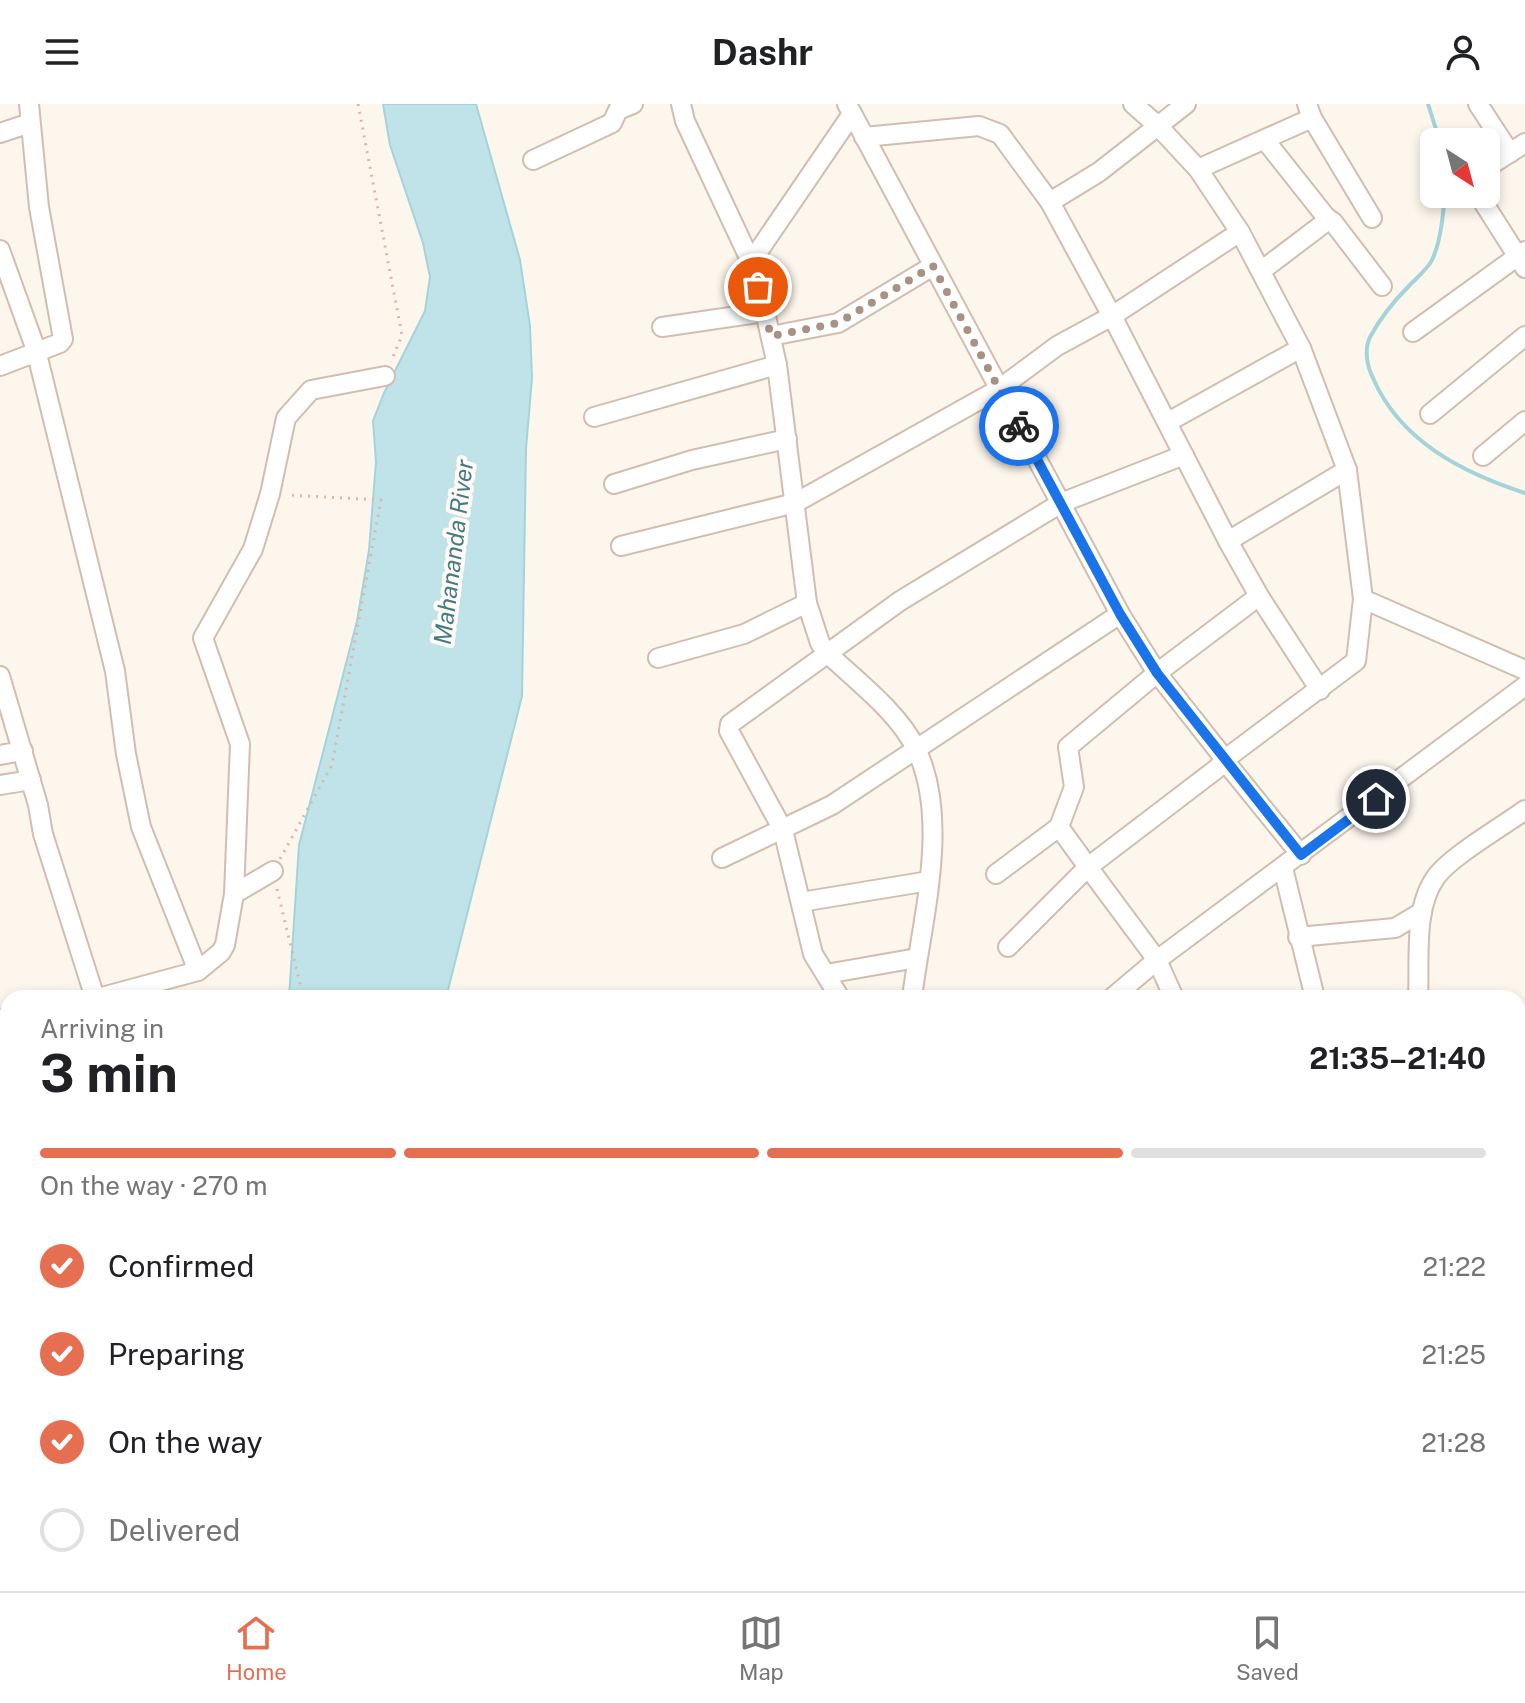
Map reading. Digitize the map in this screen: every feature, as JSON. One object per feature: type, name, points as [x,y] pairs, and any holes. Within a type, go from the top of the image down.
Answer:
[{"type":"street","points":[[533,160],[612,123],[618,110],[633,104]]},
{"type":"street","points":[[681,104],[685,121],[751,262],[765,312],[777,365],[807,603],[820,643],[901,726],[917,749],[931,804],[934,830],[913,990]]},
{"type":"street","points":[[1008,947],[1088,867],[1356,661],[1363,599],[1347,470],[1301,348],[1240,232],[1198,169],[1133,104]]},
{"type":"street","points":[[1050,202],[1099,172],[1186,104]]},
{"type":"street","points":[[1478,104],[1518,148],[1500,159]]},
{"type":"street","points":[[751,262],[849,109],[1120,614],[1157,673],[1301,855]]},
{"type":"street","points":[[1198,169],[1265,140],[1310,111],[1372,218]]},
{"type":"street","points":[[0,133],[30,114],[39,207],[63,339],[60,343],[0,366]]},
{"type":"street","points":[[864,137],[979,126],[1000,134],[1050,202],[1228,541],[1259,596],[1320,690]]},
{"type":"street","points":[[1265,140],[1382,286]]},
{"type":"street","points":[[1413,332],[1522,259],[1487,208]]},
{"type":"street","points":[[1261,271],[1323,224],[1326,217]]},
{"type":"street","points":[[621,546],[795,503],[999,389],[1057,346],[1112,316],[1240,232]]},
{"type":"street","points":[[0,250],[36,350],[115,671],[126,754],[141,827],[198,971]]},
{"type":"street","points":[[771,336],[838,323],[933,266]]},
{"type":"street","points":[[662,327],[765,312]]},
{"type":"street","points":[[1430,414],[1525,336]]},
{"type":"street","points":[[1168,422],[1301,348]]},
{"type":"street","points":[[594,417],[777,365]]},
{"type":"street","points":[[158,990],[198,971],[221,952],[234,894],[240,744],[203,638],[253,549],[270,494],[286,418],[311,390],[385,376]]},
{"type":"street","points":[[1483,456],[1525,421]]},
{"type":"street","points":[[614,484],[692,460],[787,439]]},
{"type":"street","points":[[835,990],[813,954],[783,830],[729,726],[900,601],[1061,503],[1184,455]]},
{"type":"street","points":[[1228,541],[1347,470]]},
{"type":"street","points":[[996,874],[1059,827],[1074,787],[1068,747],[1157,673],[1259,596]]},
{"type":"street","points":[[1363,599],[1525,670]]},
{"type":"street","points":[[658,658],[744,634],[807,603]]},
{"type":"street","points":[[722,858],[832,805],[1120,614]]},
{"type":"street","points":[[0,676],[31,780],[43,834],[94,990]]},
{"type":"street","points":[[1121,990],[1157,960],[1525,686]]},
{"type":"street","points":[[0,755],[23,751]]},
{"type":"street","points":[[0,785],[31,780]]},
{"type":"street","points":[[1418,990],[1422,912],[1431,885],[1443,868],[1525,810]]},
{"type":"street","points":[[1059,827],[1157,960],[1170,990]]},
{"type":"street","points":[[1283,868],[1311,990]]},
{"type":"street","points":[[234,894],[273,871]]},
{"type":"street","points":[[801,902],[929,881]]},
{"type":"street","points":[[1298,937],[1395,928],[1422,912]]},
{"type":"street","points":[[826,974],[917,958]]},
{"type":"path","points":[[358,104],[402,335],[385,376]]},
{"type":"path","points":[[270,494],[381,500],[332,765],[273,871],[301,990]]},
{"type":"water","name":"Mahananda River","points":[[383,104],[476,104],[520,260],[530,326],[532,378],[526,449],[522,696],[448,990],[290,990],[299,845],[357,621],[369,550],[376,462],[373,421],[425,311],[430,277],[423,243],[390,145]]},
{"type":"waterway","points":[[1428,104],[1436,128]]},
{"type":"waterway","points":[[1443,208],[1440,236],[1432,260],[1392,305],[1370,337],[1367,353],[1369,368],[1385,400],[1399,420],[1417,437],[1457,464],[1525,493]]},
{"type":"way so far","points":[[758,287],[771,336],[838,323],[933,266],[1019,426]]},
{"type":"route","points":[[1019,426],[1120,614],[1157,673],[1301,855],[1376,799]]}]
